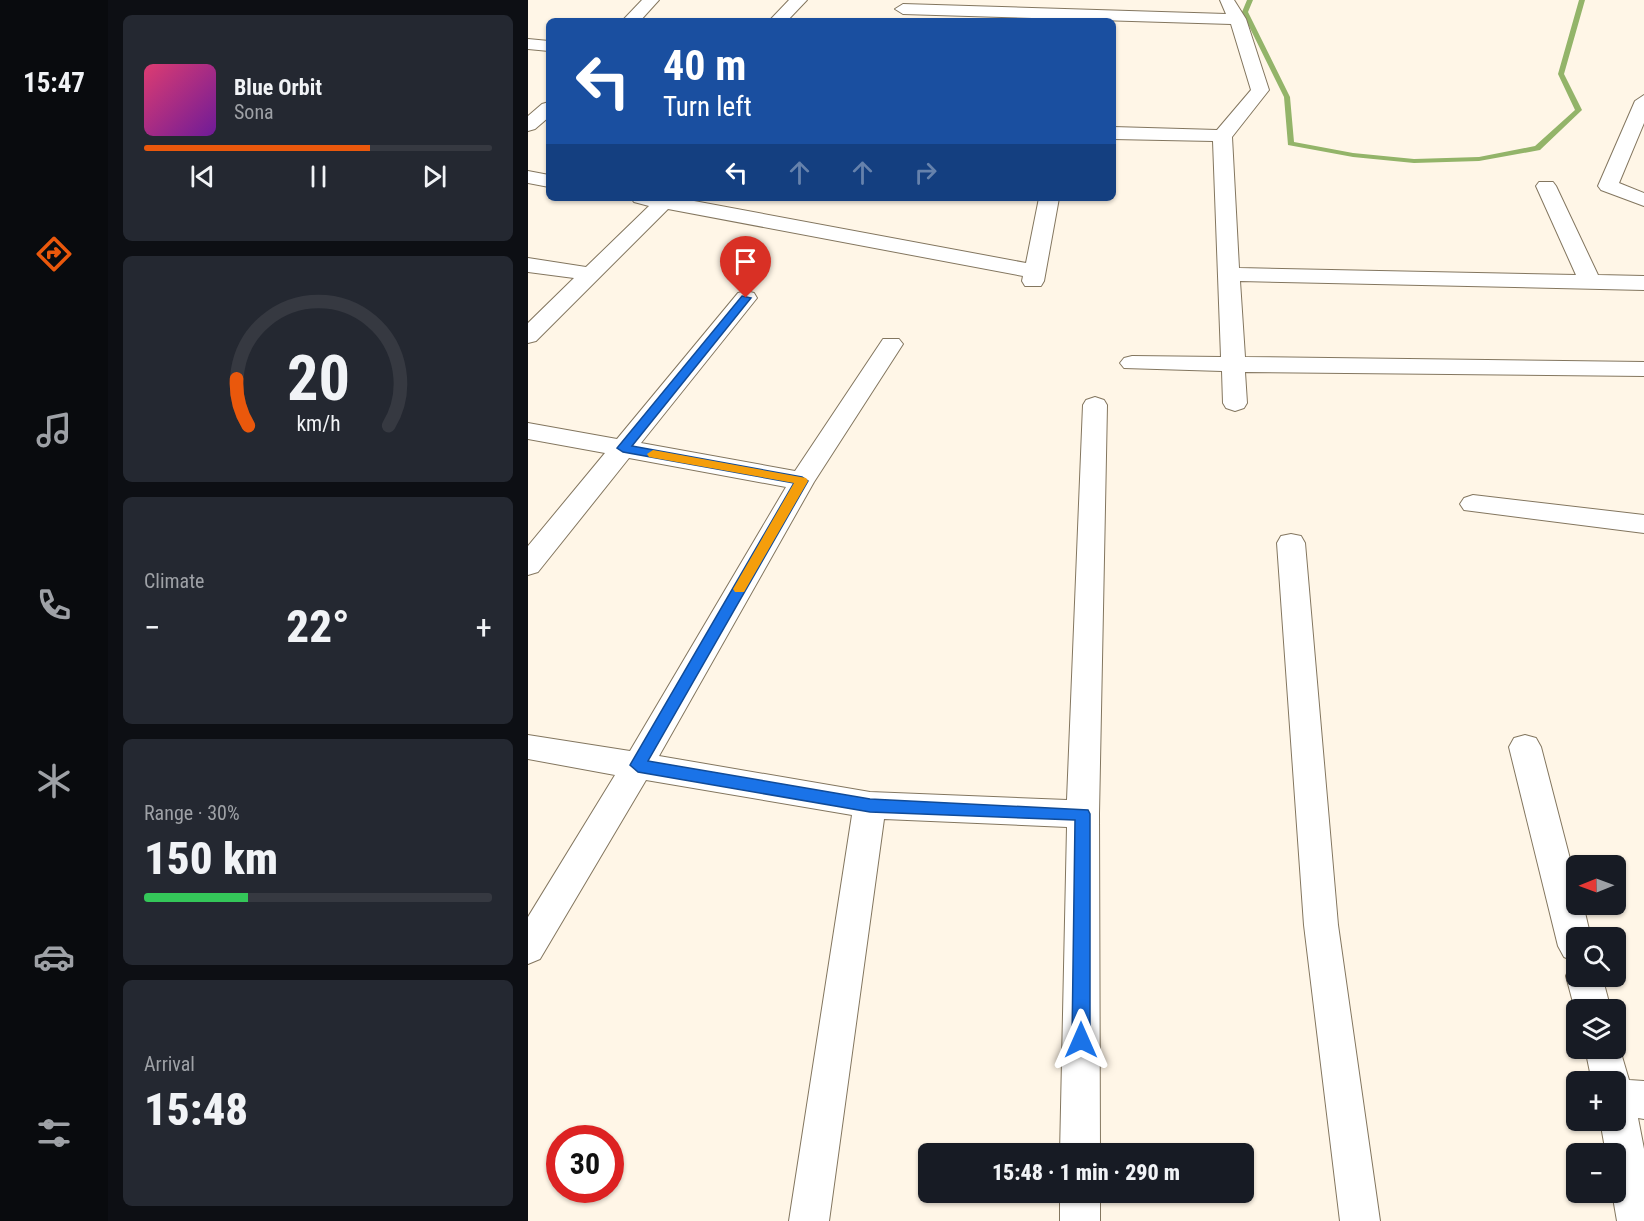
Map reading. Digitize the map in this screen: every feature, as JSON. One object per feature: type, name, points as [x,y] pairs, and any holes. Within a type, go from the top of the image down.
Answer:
[{"type":"street","points":[[633,18],[651,0]]},
{"type":"street","points":[[780,18],[799,0]]},
{"type":"street","points":[[1227,2],[1238,19],[1260,90],[1222,136],[1235,402]]},
{"type":"street","points":[[904,10],[1085,12],[1238,19]]},
{"type":"street","points":[[528,44],[546,46]]},
{"type":"street","points":[[1644,101],[1608,186],[1644,200]]},
{"type":"street","points":[[528,125],[546,110]]},
{"type":"street","points":[[1116,133],[1222,136]]},
{"type":"street","points":[[528,177],[546,180]]},
{"type":"street","points":[[1546,186],[1590,281]]},
{"type":"street","points":[[528,336],[665,201]]},
{"type":"street","points":[[671,201],[1033,276],[1048,201]]},
{"type":"street","points":[[528,265],[590,274]]},
{"type":"street","points":[[1229,274],[1644,283]]},
{"type":"street","points":[[528,565],[746,298]]},
{"type":"street","points":[[528,948],[638,765],[802,481],[891,344]]},
{"type":"street","points":[[1132,363],[1644,369]]},
{"type":"street","points":[[1080,1143],[1083,814],[1095,405]]},
{"type":"street","points":[[528,431],[802,481]]},
{"type":"street","points":[[1473,504],[1644,524]]},
{"type":"street","points":[[1291,543],[1321,925],[1360,1221]]},
{"type":"street","points":[[528,747],[870,805],[1083,814]]},
{"type":"street","points":[[1526,747],[1571,927]]},
{"type":"street","points":[[809,1221],[870,805]]},
{"type":"street","points":[[1626,1099],[1644,1100]]},
{"type":"street","points":[[1622,1131],[1637,1221]]},
{"type":"street","points":[[1080,1203],[1080,1221]]},
{"type":"waterway","points":[[1250,0],[1245,12],[1287,97],[1291,143],[1353,155],[1414,161],[1479,159],[1537,148],[1579,110],[1561,74],[1582,0]]},
{"type":"slow traffic","points":[[653,454],[802,481],[739,589]]},
{"type":"route","points":[[746,298],[623,448],[802,481],[638,765],[870,805],[1083,814],[1081,1040]]}]
